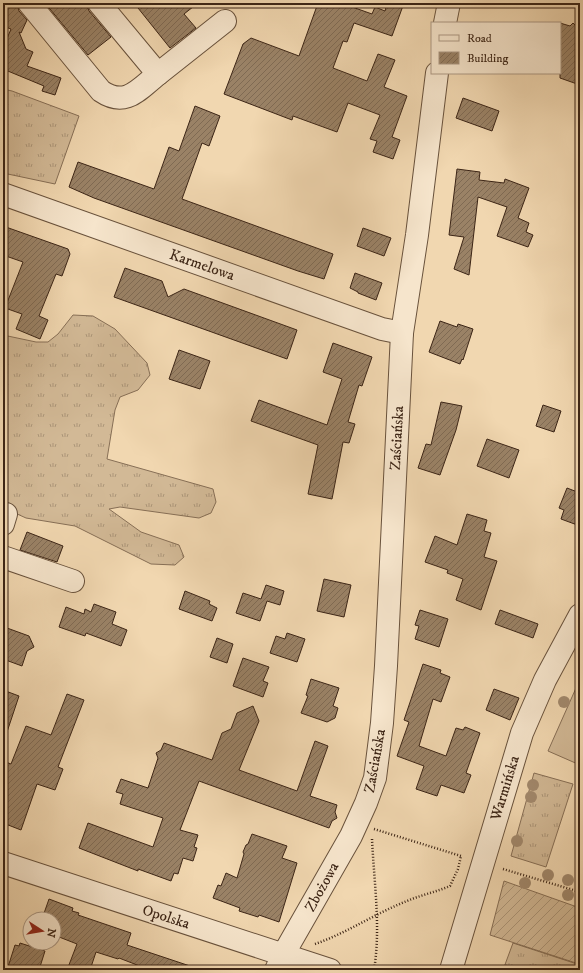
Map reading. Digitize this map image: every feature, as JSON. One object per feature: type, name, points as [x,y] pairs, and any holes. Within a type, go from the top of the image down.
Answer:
[{"type":"street","points":[[29,3],[101,91],[109,96],[118,98],[127,97],[135,93],[225,21]]},
{"type":"street","points":[[99,3],[158,74]]},
{"type":"street","points":[[445,22],[449,3]]},
{"type":"street","name":"Zaściańska","points":[[366,804],[375,778],[382,724],[402,333],[417,235],[437,74]]},
{"type":"street","name":"Karmelowa","points":[[3,194],[382,329],[402,333]]},
{"type":"street","points":[[3,557],[73,581]]},
{"type":"street","name":"Warmińska","points":[[451,970],[522,733],[545,680],[580,615]]},
{"type":"street","name":"Zbożowa","points":[[280,962],[351,836],[366,804]]},
{"type":"street","name":"Opolska","points":[[3,863],[280,962],[330,970]]},
{"type":"path","points":[[374,970],[376,959],[377,916],[372,828],[467,858]]},
{"type":"path","points":[[310,944],[316,944],[407,901],[450,886],[458,869],[461,856]]},
{"type":"path","points":[[503,869],[580,892]]},
{"type":"green space","points":[[3,89],[79,116],[55,184],[3,173]]},
{"type":"green space","points":[[73,315],[93,316],[115,329],[147,363],[150,375],[138,390],[120,397],[115,410],[107,459],[213,489],[216,502],[211,513],[199,518],[120,507],[109,509],[141,532],[179,545],[184,557],[175,565],[151,564],[75,526],[26,518],[15,513],[3,500],[3,335],[36,342],[48,342],[58,334]]},
{"type":"green space","points":[[580,679],[580,765],[548,751]]},
{"type":"green space","points":[[534,773],[573,784],[546,867],[511,856]]},
{"type":"green space","points":[[504,881],[580,908],[577,923],[580,924],[579,964],[490,935]]},
{"type":"green space","points":[[513,943],[580,965],[580,970],[503,970]]},
{"type":"building","points":[[3,3],[17,3],[19,11],[27,20],[21,33],[19,32],[26,49],[33,52],[27,66],[61,78],[55,95],[42,91],[44,86],[3,69],[3,48],[11,29],[3,26]]},
{"type":"building","points":[[45,3],[86,3],[89,11],[111,37],[88,55]]},
{"type":"building","points":[[134,3],[198,3],[184,14],[196,28],[170,48]]},
{"type":"building","points":[[318,3],[341,3],[372,14],[375,7],[385,11],[387,3],[404,3],[392,36],[354,23],[347,42],[343,41],[333,68],[367,81],[378,54],[395,60],[384,87],[407,96],[392,137],[400,140],[393,159],[373,152],[377,141],[370,139],[380,115],[348,103],[337,132],[293,116],[292,120],[224,94],[243,44],[251,38],[299,56]]},
{"type":"building","points":[[561,23],[570,26],[573,23],[580,30],[580,85],[560,78]]},
{"type":"building","points":[[463,98],[499,111],[492,131],[456,118]]},
{"type":"building","points":[[195,106],[220,116],[209,146],[202,143],[182,199],[333,254],[324,279],[94,198],[69,187],[78,162],[154,189],[169,147],[179,151]]},
{"type":"building","points":[[457,169],[480,172],[479,180],[504,183],[505,179],[529,188],[518,218],[529,223],[526,232],[533,235],[528,247],[497,236],[507,207],[478,197],[469,275],[454,269],[464,237],[449,235]]},
{"type":"building","points":[[3,226],[68,249],[70,254],[62,276],[56,274],[39,316],[48,320],[40,339],[16,329],[22,314],[5,308],[23,262],[3,255]]},
{"type":"building","points":[[363,228],[391,238],[384,256],[357,246]]},
{"type":"building","points":[[125,268],[162,281],[168,297],[184,289],[297,330],[287,359],[114,297]]},
{"type":"building","points":[[355,273],[382,283],[376,300],[350,288]]},
{"type":"building","points":[[440,321],[457,327],[458,324],[473,329],[463,360],[462,359],[460,364],[429,352]]},
{"type":"building","points":[[333,343],[372,357],[362,386],[359,385],[348,422],[355,424],[349,443],[343,442],[332,499],[308,494],[318,445],[251,421],[259,400],[327,425],[342,379],[323,372]]},
{"type":"building","points":[[179,350],[210,361],[200,389],[169,379]]},
{"type":"building","points":[[441,402],[462,406],[456,430],[440,475],[418,468],[426,444],[431,445]]},
{"type":"building","points":[[543,405],[561,411],[554,432],[536,426]]},
{"type":"building","points":[[487,439],[519,450],[509,478],[477,466]]},
{"type":"building","points":[[567,488],[580,493],[580,526],[561,519],[564,510],[559,508]]},
{"type":"building","points":[[467,514],[487,520],[484,531],[491,533],[484,557],[497,561],[481,610],[456,600],[463,579],[447,573],[448,570],[425,562],[435,536],[457,545]]},
{"type":"building","points":[[27,532],[63,546],[57,562],[20,550]]},
{"type":"building","points":[[324,579],[351,585],[344,617],[317,611]]},
{"type":"building","points":[[266,585],[284,591],[280,605],[267,601],[260,621],[236,613],[243,593],[261,599]]},
{"type":"building","points":[[185,591],[210,601],[209,604],[217,608],[212,621],[179,609]]},
{"type":"building","points":[[94,604],[116,612],[112,624],[127,630],[121,646],[86,633],[85,636],[59,627],[66,607],[84,614],[85,609],[91,612]]},
{"type":"building","points":[[420,610],[448,619],[439,647],[415,639],[419,626],[415,625]]},
{"type":"building","points":[[500,610],[538,624],[533,638],[495,624]]},
{"type":"building","points":[[7,628],[29,636],[34,647],[27,651],[22,666],[3,659],[3,639]]},
{"type":"building","points":[[287,633],[305,639],[297,662],[270,653],[276,636],[285,639]]},
{"type":"building","points":[[217,638],[233,644],[227,663],[210,657]]},
{"type":"building","points":[[243,658],[269,667],[263,681],[268,683],[263,697],[233,686]]},
{"type":"building","points":[[423,664],[441,670],[440,673],[450,677],[441,702],[433,699],[419,746],[446,756],[456,728],[463,730],[465,727],[480,733],[466,773],[471,775],[464,793],[441,785],[437,796],[416,789],[424,766],[397,756],[409,722],[404,720]]},
{"type":"building","points":[[311,679],[339,688],[333,706],[338,708],[335,718],[327,722],[301,713],[308,696],[306,695]]},
{"type":"building","points":[[494,689],[519,698],[510,720],[486,710]]},
{"type":"building","points":[[3,690],[19,696],[6,735],[3,735]]},
{"type":"building","points":[[67,694],[84,700],[58,767],[63,769],[55,790],[37,784],[21,830],[3,823],[3,761],[11,764],[26,726],[51,735]]},
{"type":"building","points":[[253,706],[259,721],[239,770],[297,791],[315,741],[328,746],[310,796],[337,805],[335,812],[337,818],[332,821],[329,828],[199,781],[180,830],[198,835],[194,847],[197,848],[193,861],[183,858],[178,874],[174,873],[171,881],[138,869],[138,871],[79,848],[88,823],[153,847],[163,818],[120,804],[123,794],[116,792],[121,779],[148,788],[158,758],[156,753],[161,750],[164,743],[212,760],[222,733],[231,729],[237,713]]},
{"type":"building","points":[[252,834],[287,846],[282,858],[297,863],[279,922],[259,915],[258,917],[239,911],[240,908],[213,898],[218,885],[221,886],[226,873],[237,878],[244,854],[243,852]]},
{"type":"building","points":[[49,899],[73,908],[72,911],[79,913],[78,915],[131,933],[127,945],[196,968],[196,970],[150,970],[119,958],[118,959],[96,952],[90,970],[67,970],[77,944],[62,938],[62,911],[45,911]]},
{"type":"building","points":[[20,943],[22,944],[22,951],[45,951],[39,970],[7,970],[15,945],[19,946]]}]
